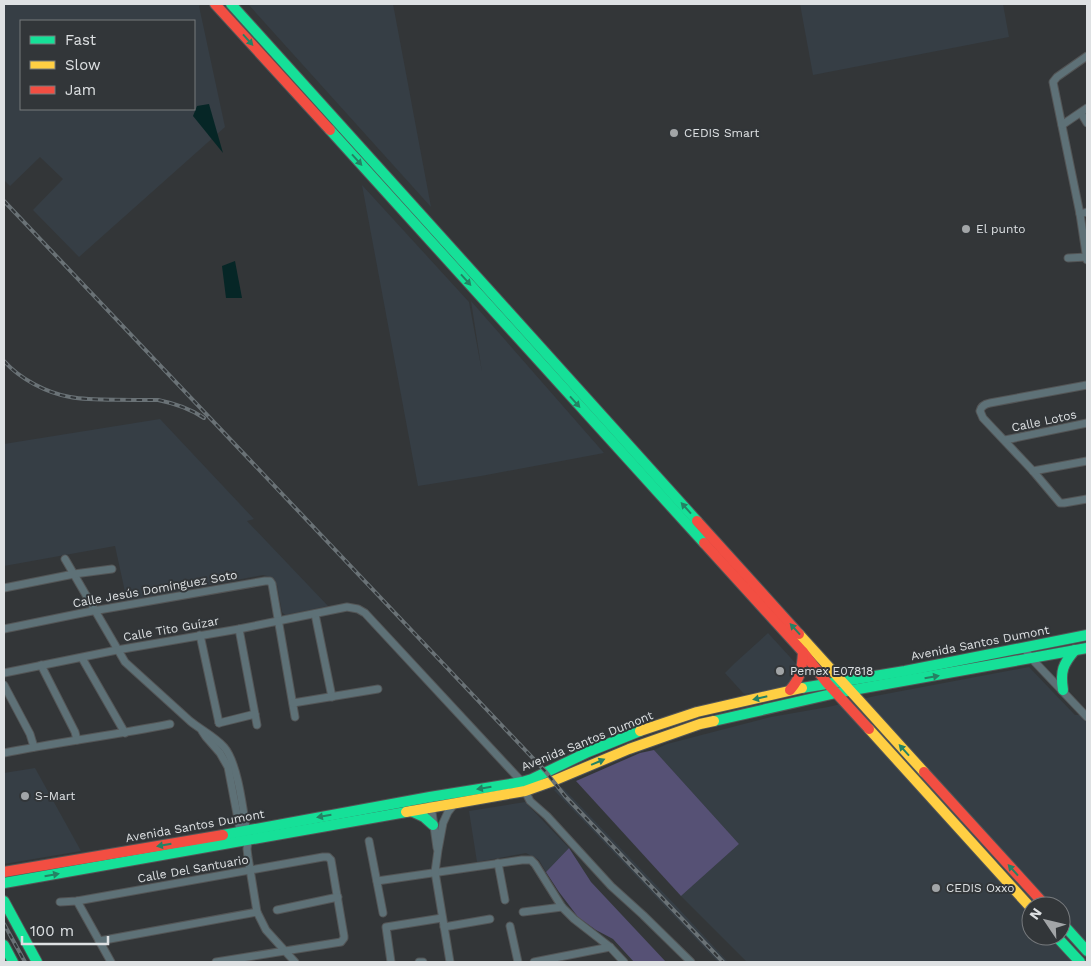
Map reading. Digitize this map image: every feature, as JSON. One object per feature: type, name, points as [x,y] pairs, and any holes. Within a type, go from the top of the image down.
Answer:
[{"type":"main road","points":[[215,4],[803,652],[827,683],[1021,897]]},
{"type":"main road","points":[[231,4],[1037,896]]},
{"type":"main road","points":[[388,193],[395,185]]},
{"type":"main road","name":"Avenida Santos Dumont","points":[[4,872],[245,839],[410,811],[430,802],[455,803],[533,784],[700,724],[906,676],[967,658],[1087,635]]},
{"type":"main road","name":"Avenida Santos Dumont","points":[[245,839],[430,802],[533,784],[542,774],[588,752],[642,730],[697,712],[790,690],[827,683],[906,676],[1032,659],[1087,648]]},
{"type":"main road","points":[[1063,690],[1060,676],[1062,668],[1075,650]]},
{"type":"main road","points":[[790,690],[802,674],[803,652]]},
{"type":"main road","points":[[410,811],[424,817],[433,825]]},
{"type":"main road","points":[[4,883],[245,839]]},
{"type":"main road","points":[[4,901],[37,962]]},
{"type":"main road","points":[[1071,933],[1087,951]]},
{"type":"main road","points":[[4,945],[13,962]]},
{"type":"main road","points":[[1065,946],[1080,962]]},
{"type":"street","points":[[1068,258],[1087,258],[1084,213],[1053,82],[1057,77],[1087,56]]},
{"type":"street","points":[[1062,125],[1084,110],[1087,123]]},
{"type":"street","points":[[1087,387],[990,403],[984,405],[980,411],[983,418],[1005,440],[1058,501],[1064,503],[1087,499]]},
{"type":"street","name":"Calle Lotos","points":[[1005,440],[1087,423]]},
{"type":"street","points":[[1033,471],[1087,461]]},
{"type":"street","points":[[65,559],[125,662],[201,730],[225,748],[234,764],[237,777],[245,839],[258,912],[266,930],[295,962]]},
{"type":"street","points":[[4,588],[74,574],[112,569]]},
{"type":"street","name":"Calle Jesús Domínguez Soto","points":[[4,629],[266,581],[270,581],[272,584],[279,620]]},
{"type":"street","name":"Calle Tito Guízar","points":[[4,673],[200,634],[239,629],[352,607],[365,613],[533,784]]},
{"type":"street","points":[[315,614],[332,697]]},
{"type":"street","points":[[279,620],[294,717]]},
{"type":"street","points":[[239,629],[257,725]]},
{"type":"street","points":[[200,634],[219,723]]},
{"type":"street","points":[[1024,648],[1032,659],[1087,717]]},
{"type":"street","points":[[82,658],[125,733]]},
{"type":"street","points":[[41,665],[75,732],[77,740]]},
{"type":"street","points":[[4,685],[30,734],[34,747]]},
{"type":"street","points":[[293,703],[378,689]]},
{"type":"street","points":[[208,735],[219,723],[255,714]]},
{"type":"street","points":[[4,753],[170,724]]},
{"type":"street","points":[[533,784],[530,800],[611,886],[691,962]]},
{"type":"street","points":[[430,802],[438,850]]},
{"type":"street","points":[[450,962],[435,872],[443,823],[455,803]]},
{"type":"street","points":[[369,841],[383,913]]},
{"type":"street","name":"Calle Del Santuario","points":[[60,902],[77,901],[323,857],[330,858],[338,897]]},
{"type":"street","points":[[377,881],[531,860],[562,907],[624,962]]},
{"type":"street","points":[[498,863],[505,900]]},
{"type":"street","points":[[216,962],[338,943],[344,936],[338,897],[277,910]]},
{"type":"street","points":[[77,901],[111,962]]},
{"type":"street","points":[[523,912],[562,907]]},
{"type":"street","points":[[99,941],[258,912]]},
{"type":"street","points":[[391,962],[386,927],[442,918]]},
{"type":"street","points":[[444,927],[490,919]]},
{"type":"street","points":[[510,926],[518,962]]},
{"type":"street","points":[[534,962],[610,948]]},
{"type":"street","points":[[583,953],[584,962]]},
{"type":"shaded area","points":[[4,4],[201,4],[199,6],[225,127],[79,257],[33,210],[63,179],[40,157],[10,186],[4,180]]},
{"type":"shaded area","points":[[248,4],[393,4],[431,207]]},
{"type":"shaded area","points":[[800,4],[1003,4],[1009,37],[813,75]]},
{"type":"shaded area","points":[[362,185],[469,302],[482,372],[471,301],[604,453],[418,486]]},
{"type":"shaded area","points":[[160,419],[254,519],[247,521],[328,606],[285,615],[282,612],[277,585],[271,577],[263,575],[127,601],[115,546],[4,566],[4,444]]},
{"type":"shaded area","points":[[768,633],[800,668],[790,685],[773,690],[744,694],[725,673]]},
{"type":"shaded area","points":[[1029,667],[1075,715],[1087,715],[1087,962],[747,962],[681,896],[739,844],[654,750],[667,744],[771,717],[875,696]]},
{"type":"shaded area","points":[[654,750],[739,844],[681,896],[576,781],[640,753]]},
{"type":"shaded area","points":[[35,768],[81,851],[4,864],[4,773]]},
{"type":"shaded area","points":[[562,787],[728,962],[718,962],[554,790]]},
{"type":"shaded area","points":[[525,802],[569,848],[546,872],[539,860],[526,853],[477,862],[469,811]]},
{"type":"shaded area","points":[[569,848],[591,882],[666,962],[634,962],[613,939],[578,917],[546,872]]},
{"type":"water","points":[[209,104],[223,153],[193,116],[197,106]]},
{"type":"water","points":[[235,261],[242,298],[226,298],[222,266]]},
{"type":"railway","points":[[4,201],[546,772],[565,796],[723,962]]},
{"type":"railway","points":[[4,361],[10,368],[26,379],[43,389],[61,395],[87,399],[158,400],[182,407],[204,418]]},
{"type":"railway","points":[[4,924],[25,962]]},
{"type":"traffic: fast","points":[[231,4],[697,521]]},
{"type":"traffic: fast","points":[[330,130],[704,543]]},
{"type":"traffic: fast","points":[[802,688],[905,671],[1087,635]]},
{"type":"traffic: fast","points":[[714,721],[836,693],[1087,648]]},
{"type":"traffic: fast","points":[[1063,690],[1063,668],[1075,650]]},
{"type":"traffic: fast","points":[[223,835],[522,782],[640,731]]},
{"type":"traffic: fast","points":[[411,811],[424,817],[433,825]]},
{"type":"traffic: fast","points":[[4,883],[406,812]]},
{"type":"traffic: fast","points":[[4,901],[37,962]]},
{"type":"traffic: fast","points":[[1071,933],[1087,951]]},
{"type":"traffic: fast","points":[[4,945],[13,962]]},
{"type":"traffic: fast","points":[[1065,946],[1080,962]]},
{"type":"traffic: slow","points":[[799,634],[924,772]]},
{"type":"traffic: slow","points":[[640,731],[697,712],[802,688]]},
{"type":"traffic: slow","points":[[406,812],[525,791],[629,749],[700,724],[714,721]]},
{"type":"traffic: slow","points":[[869,729],[1021,897]]},
{"type":"traffic: jam","points":[[215,4],[330,130]]},
{"type":"traffic: jam","points":[[697,521],[799,634]]},
{"type":"traffic: jam","points":[[704,543],[803,652],[827,683],[869,729]]},
{"type":"traffic: jam","points":[[790,690],[800,673],[803,652]]},
{"type":"traffic: jam","points":[[924,772],[1037,896]]},
{"type":"traffic: jam","points":[[4,872],[223,835]]},
{"type":"place","name":"CEDIS Smart","points":[[674,133]]},
{"type":"place","name":"El punto","points":[[966,229]]},
{"type":"place","name":"Pemex E07818","points":[[780,671]]},
{"type":"place","name":"S-Mart","points":[[25,796]]},
{"type":"place","name":"CEDIS Oxxo","points":[[936,888]]}]
